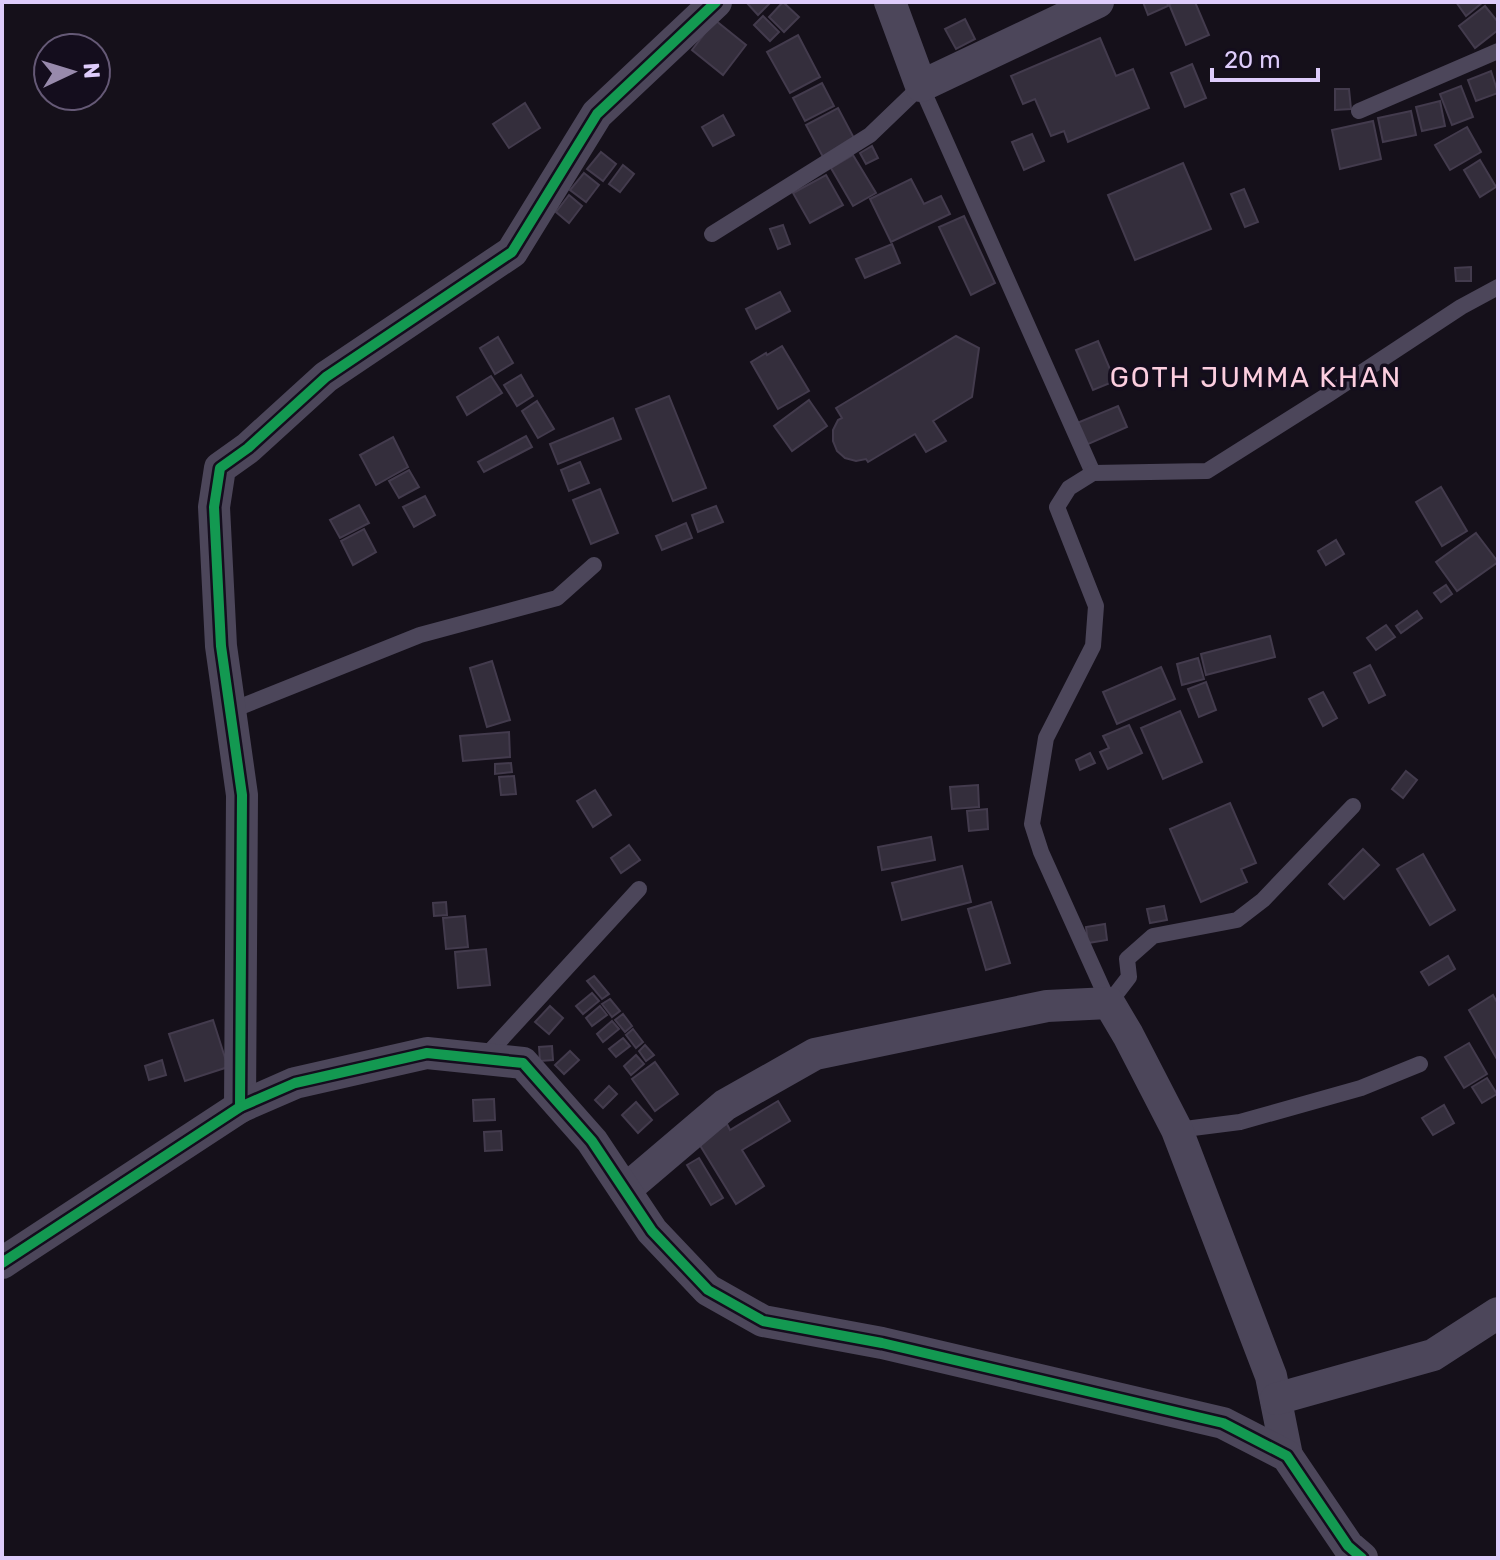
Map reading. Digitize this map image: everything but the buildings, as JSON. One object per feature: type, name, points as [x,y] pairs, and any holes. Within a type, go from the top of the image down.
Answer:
[{"type":"street","points":[[240,1107],[242,795],[221,646],[214,507],[220,468],[248,448],[326,377],[512,252],[597,114],[716,2]]},
{"type":"street","points":[[890,2],[921,86],[1098,2]]},
{"type":"street","points":[[625,1190],[725,1105],[815,1054],[1047,1006],[1109,1003],[1177,1130],[1271,1376],[1287,1456],[1348,1546],[1362,1558]]},
{"type":"street","points":[[2,1263],[240,1107],[295,1083],[427,1053],[523,1063],[592,1141],[652,1231],[708,1290],[763,1321],[882,1343],[1223,1423],[1287,1456]]},
{"type":"street","points":[[1276,1399],[1433,1355],[1498,1313]]},
{"type":"lane","points":[[1359,111],[1498,51]]},
{"type":"lane","points":[[712,234],[870,135],[921,86],[1093,473]]},
{"type":"lane","points":[[1353,806],[1263,900],[1237,920],[1153,936],[1127,959],[1129,977],[1109,1003],[1041,852],[1032,824],[1046,738],[1093,646],[1096,606],[1057,507],[1069,488],[1093,473],[1207,471],[1461,307],[1498,287]]},
{"type":"lane","points":[[230,711],[420,635],[557,598],[594,565]]},
{"type":"lane","points":[[483,1059],[639,889]]},
{"type":"lane","points":[[1177,1130],[1240,1122],[1361,1088],[1420,1064]]},
{"type":"cycle path","points":[[240,1107],[242,795],[221,646],[214,507],[220,468],[248,448],[326,377],[512,252],[597,114],[716,2]]},
{"type":"cycle path","points":[[2,1263],[240,1107],[295,1083],[427,1053],[523,1063],[592,1141],[652,1231],[708,1290],[763,1321],[882,1343],[1223,1423],[1287,1456],[1348,1546],[1362,1558]]},
{"type":"district","name":"GOTH JUMMA KHAN","points":[[1256,377]]}]
